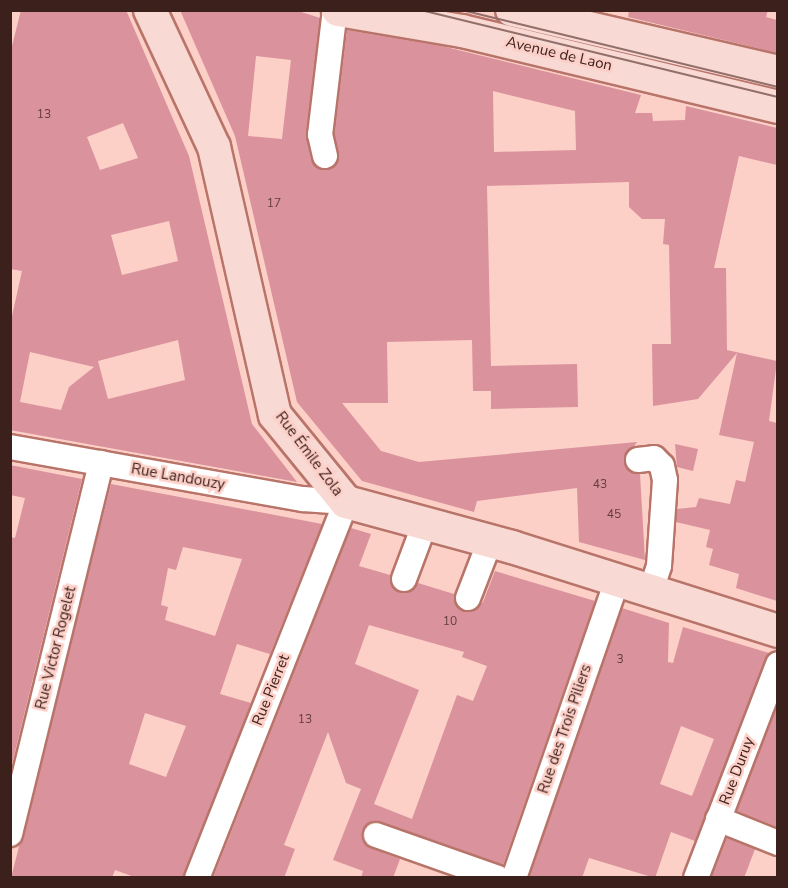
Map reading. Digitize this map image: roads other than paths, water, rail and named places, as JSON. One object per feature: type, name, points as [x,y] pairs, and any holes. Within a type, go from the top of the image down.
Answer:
[{"type":"main road","name":"Rue Émile Zola","points":[[150,10],[214,147],[275,414],[346,502],[490,541],[777,631]]},
{"type":"main road","name":"Avenue de Laon","points":[[336,10],[462,32],[777,107]]},
{"type":"main road","name":"Avenue de Laon","points":[[512,10],[777,72]]},
{"type":"street","points":[[325,156],[320,135],[336,10]]},
{"type":"street","name":"Rue Landouzy","points":[[10,447],[303,500],[346,502]]},
{"type":"street","points":[[638,460],[654,458],[662,466],[665,480],[660,566],[651,591]]},
{"type":"street","name":"Rue Victor Rogelet","points":[[10,834],[101,462]]},
{"type":"street","name":"Rue Pierret","points":[[197,878],[346,502]]},
{"type":"street","points":[[404,579],[425,524]]},
{"type":"street","points":[[468,598],[490,541]]},
{"type":"street","name":"Rue des Trois Piliers","points":[[514,878],[617,580]]},
{"type":"street","name":"Rue Duruy","points":[[696,878],[777,664]]},
{"type":"street","points":[[718,819],[777,843]]},
{"type":"street","points":[[376,835],[498,878]]},
{"type":"tram line","points":[[421,10],[778,97]]},
{"type":"tram line","points":[[462,10],[778,87]]}]
